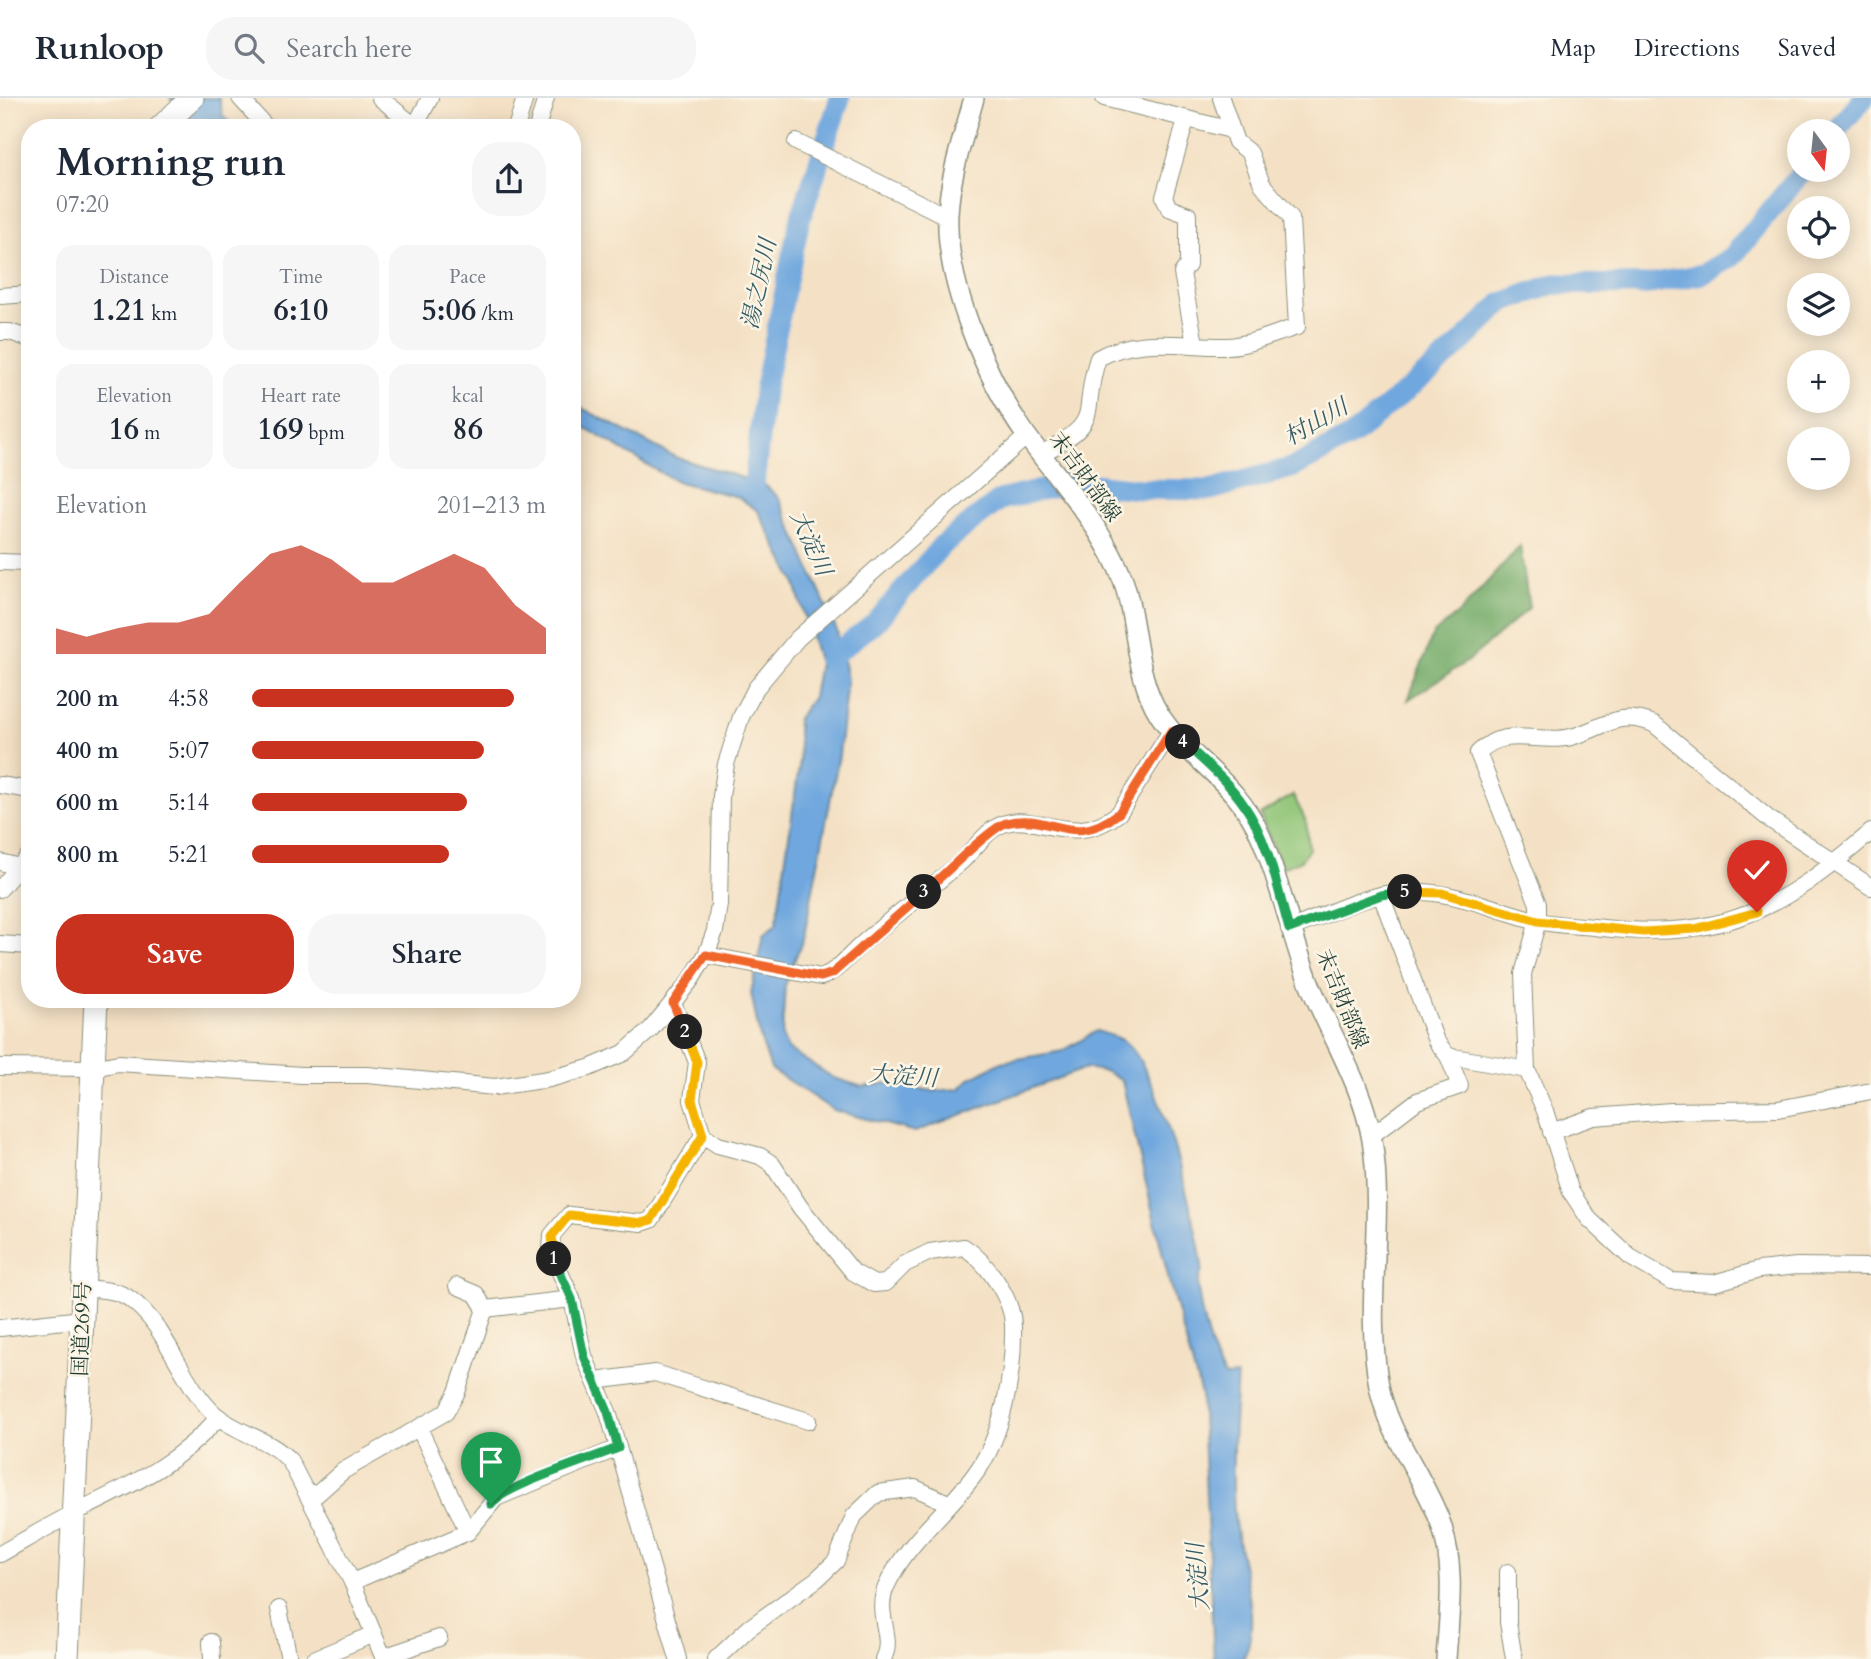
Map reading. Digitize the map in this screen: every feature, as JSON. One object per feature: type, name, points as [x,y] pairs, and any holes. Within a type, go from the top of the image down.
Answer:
[{"type":"highway","points":[[172,119],[192,98]]},
{"type":"highway","name":"国道269号","points":[[67,1659],[96,1008]]},
{"type":"main road","name":"末吉財部線","points":[[974,98],[954,172],[948,217],[956,275],[980,347],[995,383],[1027,436],[1104,539],[1123,578],[1151,699],[1171,731],[1230,786],[1245,806],[1269,858],[1289,929],[1371,1136],[1376,1369],[1386,1413],[1436,1511],[1448,1548],[1451,1590],[1446,1659]]},
{"type":"street","points":[[240,98],[259,119]]},
{"type":"street","points":[[380,98],[405,119]]},
{"type":"street","points":[[419,119],[430,98]]},
{"type":"street","points":[[519,119],[525,98]]},
{"type":"street","points":[[540,119],[546,98]]},
{"type":"street","points":[[1104,98],[1231,130]]},
{"type":"street","points":[[1041,454],[1081,429],[1088,417],[1098,358],[1113,349],[1137,345],[1231,346],[1297,327],[1291,218],[1262,184],[1250,153],[1236,142],[1221,98]]},
{"type":"street","points":[[1186,120],[1164,197],[1169,208],[1188,215],[1188,265],[1182,273],[1195,344]]},
{"type":"street","points":[[796,142],[948,217]]},
{"type":"street","points":[[0,296],[21,294]]},
{"type":"street","points":[[0,332],[21,336]]},
{"type":"street","points":[[0,1067],[94,1068],[118,1063],[302,1075],[367,1075],[495,1087],[549,1079],[607,1062],[624,1053],[673,1003],[706,955],[715,931],[719,904],[721,796],[726,764],[741,717],[771,667],[845,596],[1027,436]]},
{"type":"street","points":[[0,562],[21,563]]},
{"type":"street","points":[[1871,887],[1837,862],[1818,855],[1769,819],[1654,724],[1645,720],[1615,719],[1563,738],[1508,736],[1486,744],[1478,753],[1538,904],[1538,921],[1523,974],[1527,1070],[1571,1192],[1589,1219],[1630,1257],[1671,1281],[1714,1283],[1759,1270],[1797,1266],[1871,1267]]},
{"type":"street","points":[[706,955],[821,977],[833,973],[874,933],[960,862],[991,830],[1017,821],[1070,831],[1088,830],[1106,823],[1119,813],[1171,731]]},
{"type":"street","points":[[0,785],[21,788]]},
{"type":"street","points":[[1289,929],[1381,895],[1414,891],[1442,893],[1538,921],[1643,932],[1695,929],[1757,912],[1784,899],[1837,862],[1871,832]]},
{"type":"street","points":[[0,862],[19,867]]},
{"type":"street","points":[[0,889],[21,864]]},
{"type":"street","points":[[1371,1136],[1417,1101],[1460,1086],[1448,1056],[1436,1041],[1381,895]]},
{"type":"street","points":[[0,944],[21,945]]},
{"type":"street","points":[[673,1003],[697,1062],[692,1100],[703,1135],[718,1145],[760,1156],[772,1164],[800,1207],[853,1272],[874,1284],[886,1283],[905,1264],[930,1252],[964,1247],[981,1258],[998,1283],[1013,1324],[1000,1428],[975,1474],[909,1547],[886,1587],[880,1607],[888,1645],[883,1659]]},
{"type":"street","points":[[1448,1056],[1527,1070]]},
{"type":"street","points":[[1551,1132],[1593,1117],[1671,1111],[1778,1109],[1871,1091]]},
{"type":"street","points":[[678,1659],[618,1448],[584,1356],[572,1299],[551,1252],[552,1236],[569,1215],[642,1223],[651,1220],[703,1135]]},
{"type":"street","points":[[307,1491],[316,1495],[343,1471],[446,1412],[457,1392],[485,1309],[476,1294],[457,1286]]},
{"type":"street","points":[[83,1288],[117,1293],[130,1299],[152,1324],[201,1401],[219,1417],[279,1449],[290,1461],[352,1583],[384,1658],[439,1639]]},
{"type":"street","points":[[485,1309],[572,1299]]},
{"type":"street","points":[[0,1328],[82,1319]]},
{"type":"street","points":[[594,1381],[655,1373],[808,1421]]},
{"type":"street","points":[[0,1553],[133,1486],[195,1445],[219,1417]]},
{"type":"street","points":[[419,1428],[468,1532]]},
{"type":"street","points":[[352,1583],[468,1532],[496,1498],[618,1448]]},
{"type":"street","points":[[716,1659],[749,1628],[836,1562],[854,1516],[878,1493],[915,1488],[948,1503]]},
{"type":"street","points":[[1508,1572],[1508,1622],[1514,1659]]},
{"type":"street","points":[[279,1609],[289,1659]]},
{"type":"street","points":[[314,1659],[374,1634]]},
{"type":"green space","points":[[1520,546],[1529,608],[1469,660],[1408,700],[1433,634],[1460,612]]},
{"type":"green space","points":[[1293,795],[1306,821],[1309,849],[1301,860],[1282,868],[1260,815]]},
{"type":"water","points":[[170,98],[219,98],[226,119],[190,119]]},
{"type":"water","points":[[581,408],[675,457],[765,485],[779,498],[837,631],[847,679],[839,755],[804,936],[785,985],[782,1036],[788,1049],[834,1078],[863,1087],[887,1083],[933,1091],[959,1089],[972,1077],[1001,1062],[1063,1051],[1096,1031],[1126,1043],[1138,1058],[1151,1083],[1174,1147],[1192,1215],[1202,1265],[1198,1282],[1199,1296],[1210,1345],[1225,1377],[1237,1376],[1233,1460],[1234,1511],[1248,1587],[1251,1625],[1249,1643],[1243,1659],[1214,1659],[1201,1395],[1169,1281],[1122,1081],[1107,1072],[1086,1068],[915,1132],[833,1110],[771,1069],[760,1037],[751,993],[763,935],[776,925],[800,760],[797,719],[813,697],[819,663],[794,581],[758,511],[738,497],[679,482],[581,425]]},
{"type":"waterway","name":"湯之尻川","points":[[754,486],[764,392],[799,223],[840,98]]},
{"type":"waterway","name":"村山川","points":[[1846,119],[1864,98]]},
{"type":"waterway","name":"村山川","points":[[828,659],[875,623],[942,545],[1000,500],[1074,482],[1139,489],[1210,490],[1294,467],[1352,436],[1452,352],[1502,303],[1554,284],[1644,285],[1703,274],[1732,257],[1794,182]]},
{"type":"route","points":[[491,1504],[496,1498],[514,1490],[618,1448],[608,1412],[584,1356],[572,1299],[551,1252],[552,1236],[569,1215],[642,1223],[651,1220],[703,1135],[692,1100],[697,1062],[673,1003],[706,955],[821,977],[833,973],[883,925],[960,862],[991,830],[1017,821],[1070,831],[1088,830],[1106,823],[1119,813],[1133,786],[1171,731],[1230,786],[1245,806],[1269,858],[1289,929],[1381,895],[1414,891],[1442,893],[1538,921],[1643,932],[1695,929],[1757,912]]},
{"type":"water label","name":"大淀川","points":[[811,543]]},
{"type":"water label","name":"大淀川","points":[[903,1076]]},
{"type":"water label","name":"大淀川","points":[[1198,1577]]}]
